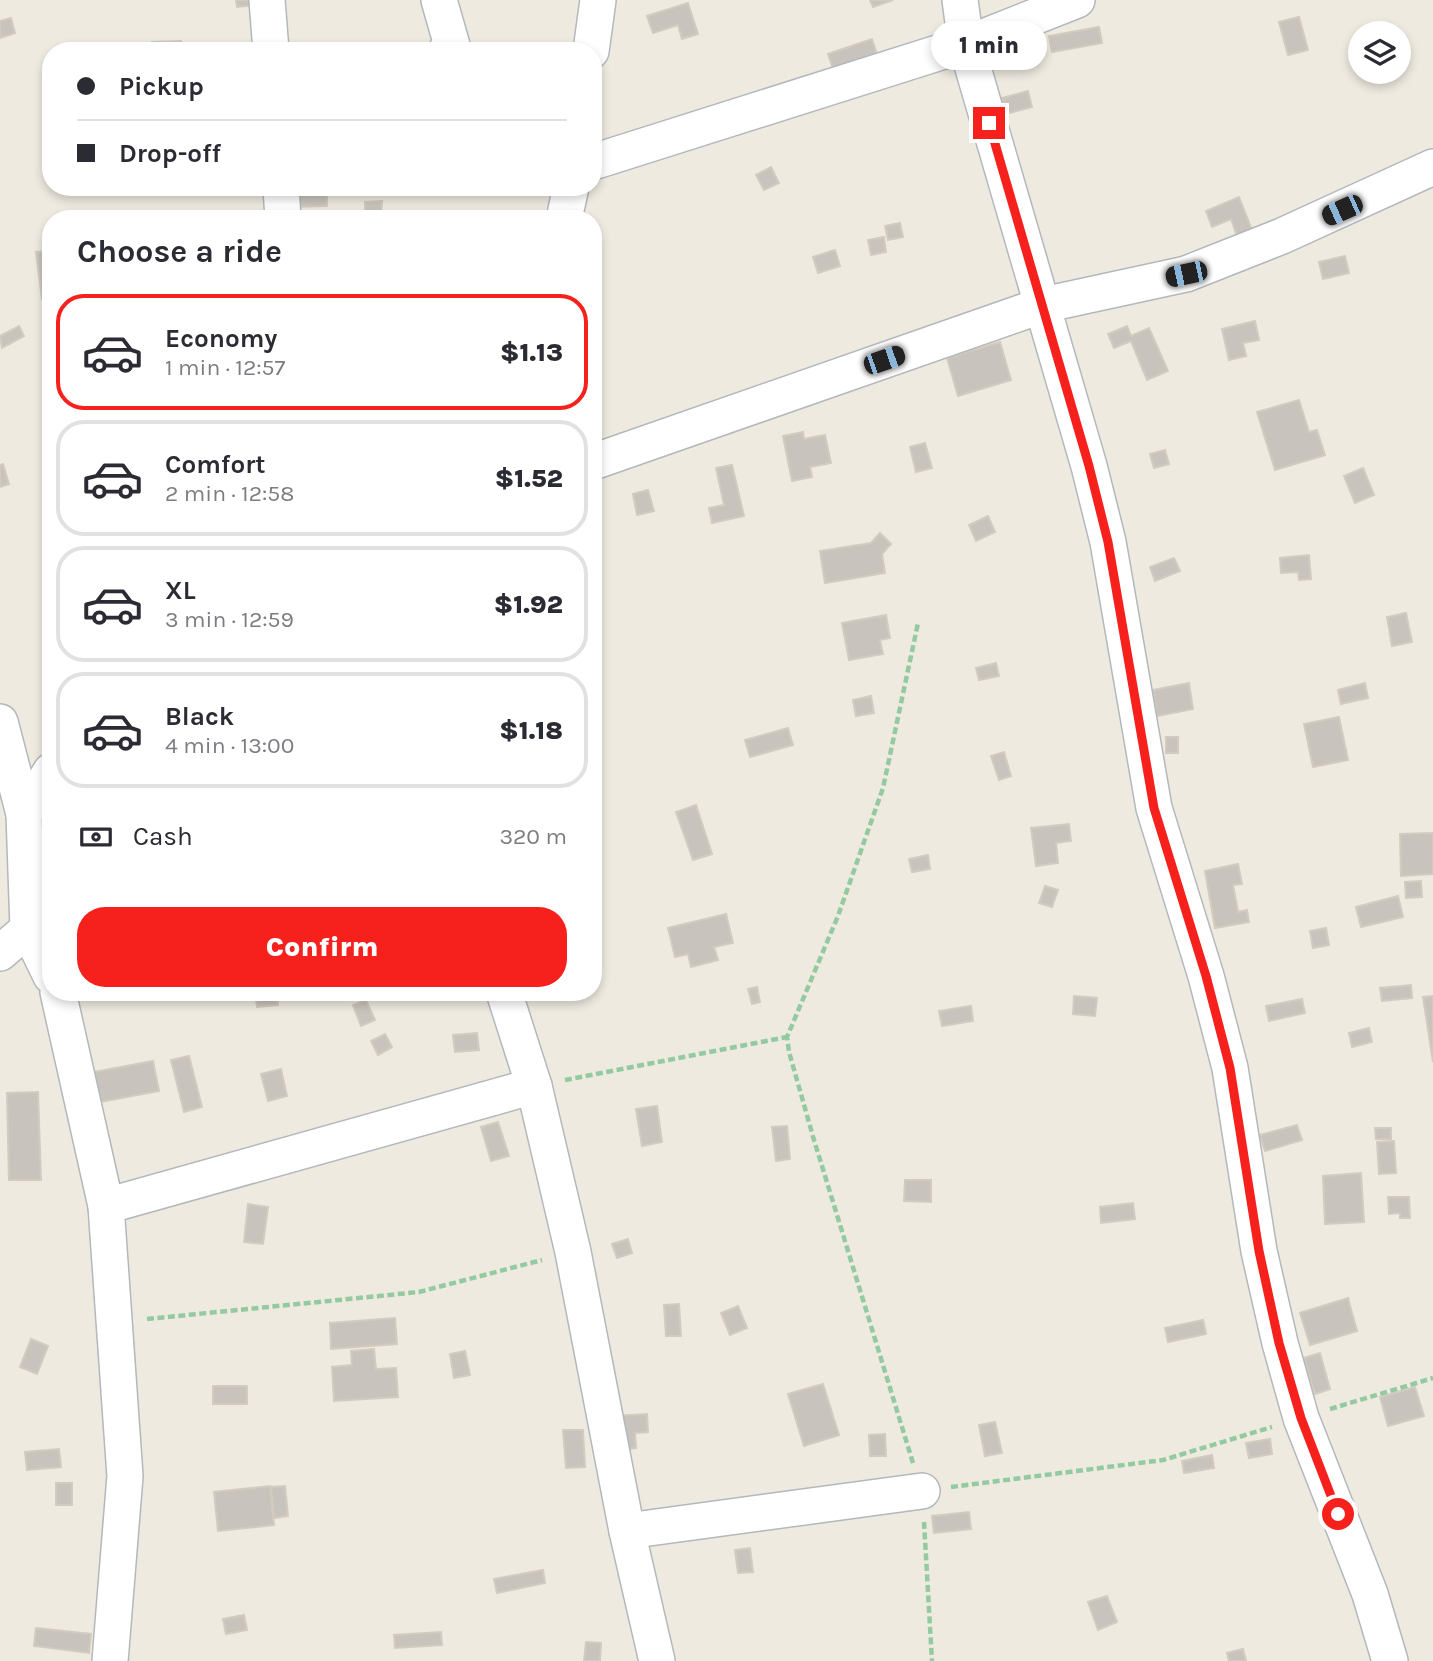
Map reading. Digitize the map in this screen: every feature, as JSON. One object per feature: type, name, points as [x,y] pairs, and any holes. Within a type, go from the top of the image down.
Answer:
[{"type":"street","points":[[267,0],[270,42]]},
{"type":"street","points":[[439,0],[451,42]]},
{"type":"street","points":[[592,42],[598,0]]},
{"type":"street","points":[[961,0],[966,44],[1089,466],[1108,542],[1154,808],[1206,976],[1230,1068],[1259,1251],[1279,1343],[1301,1418],[1370,1594],[1390,1661]]},
{"type":"street","points":[[602,159],[966,44],[1077,0]]},
{"type":"street","points":[[602,459],[1042,305],[1186,274],[1282,236],[1433,167]]},
{"type":"street","points":[[0,722],[24,814],[28,929],[42,958]]},
{"type":"street","points":[[24,814],[42,785]]},
{"type":"street","points":[[0,953],[28,929]]},
{"type":"street","points":[[60,1001],[106,1206],[125,1476],[110,1661]]},
{"type":"street","points":[[507,1001],[534,1086],[573,1252],[627,1531],[657,1661]]},
{"type":"street","points":[[106,1206],[534,1086]]},
{"type":"street","points":[[627,1531],[922,1491]]},
{"type":"path","points":[[918,623],[883,788],[838,916],[787,1037],[814,1140],[922,1491],[932,1661]]},
{"type":"path","points":[[534,1086],[787,1037]]},
{"type":"path","points":[[114,1323],[419,1292],[573,1252]]},
{"type":"path","points":[[922,1491],[1163,1460],[1433,1378]]},
{"type":"building","points":[[236,0],[256,0],[256,5],[237,7]]},
{"type":"building","points":[[870,0],[893,0],[873,7]]},
{"type":"building","points":[[688,3],[698,34],[682,39],[678,25],[653,33],[647,16]]},
{"type":"building","points":[[1299,17],[1308,50],[1288,55],[1279,22]]},
{"type":"building","points":[[11,18],[15,33],[0,38],[0,21]]},
{"type":"building","points":[[1032,26],[1037,43],[983,60],[978,43]]},
{"type":"building","points":[[1099,27],[1102,43],[1052,52],[1049,36]]},
{"type":"building","points":[[872,39],[879,60],[835,75],[828,54]]},
{"type":"building","points":[[1028,91],[1032,107],[1006,114],[1002,98]]},
{"type":"building","points":[[771,167],[779,183],[764,190],[756,175]]},
{"type":"building","points":[[285,196],[327,196],[327,206],[286,207]]},
{"type":"building","points":[[1239,197],[1252,230],[1237,236],[1231,219],[1212,227],[1206,211]]},
{"type":"building","points":[[382,201],[382,210],[365,210],[365,202]]},
{"type":"building","points":[[900,223],[903,237],[888,240],[885,226]]},
{"type":"building","points":[[884,237],[886,252],[871,255],[868,240]]},
{"type":"building","points":[[835,250],[840,266],[818,273],[813,257]]},
{"type":"building","points":[[36,252],[42,252],[42,299]]},
{"type":"building","points":[[1345,256],[1349,273],[1323,279],[1319,262]]},
{"type":"building","points":[[1255,321],[1259,340],[1243,343],[1246,356],[1229,360],[1222,329]]},
{"type":"building","points":[[19,326],[24,336],[2,348],[0,336]]},
{"type":"building","points":[[1127,326],[1131,336],[1149,328],[1168,371],[1147,380],[1131,341],[1114,348],[1108,334]]},
{"type":"building","points":[[1000,342],[1011,380],[958,396],[947,358]]},
{"type":"building","points":[[1299,400],[1309,432],[1317,430],[1325,455],[1275,470],[1257,412]]},
{"type":"building","points":[[803,432],[804,439],[825,435],[831,463],[810,467],[812,477],[792,481],[783,436]]},
{"type":"building","points":[[925,443],[932,468],[916,472],[910,447]]},
{"type":"building","points":[[1165,450],[1169,464],[1154,468],[1150,454]]},
{"type":"building","points":[[3,464],[9,484],[0,487],[0,465]]},
{"type":"building","points":[[732,465],[744,516],[712,523],[709,508],[724,505],[716,468]]},
{"type":"building","points":[[1363,468],[1374,495],[1355,503],[1344,476]]},
{"type":"building","points":[[648,490],[654,511],[637,515],[633,494]]},
{"type":"building","points":[[988,516],[995,532],[976,541],[969,525]]},
{"type":"building","points":[[880,533],[891,544],[882,554],[885,573],[825,583],[820,551],[871,543]]},
{"type":"building","points":[[1309,555],[1311,579],[1299,580],[1298,572],[1281,573],[1280,558]]},
{"type":"building","points":[[1174,558],[1180,571],[1155,581],[1150,567]]},
{"type":"building","points":[[1406,613],[1412,642],[1392,646],[1387,617]]},
{"type":"building","points":[[886,615],[890,638],[880,640],[883,654],[849,660],[842,623]]},
{"type":"building","points":[[996,663],[999,676],[979,680],[976,668]]},
{"type":"building","points":[[1189,683],[1193,709],[1157,716],[1153,690]]},
{"type":"building","points":[[1365,683],[1368,698],[1341,704],[1338,690]]},
{"type":"building","points":[[871,696],[874,713],[856,716],[853,700]]},
{"type":"building","points":[[1339,717],[1348,760],[1313,767],[1304,724]]},
{"type":"building","points":[[788,728],[793,745],[750,757],[745,740]]},
{"type":"building","points":[[1166,737],[1178,737],[1178,753],[1166,753]]},
{"type":"building","points":[[1004,752],[1011,776],[999,780],[991,756]]},
{"type":"building","points":[[696,805],[712,854],[693,860],[676,812]]},
{"type":"building","points":[[1069,824],[1071,841],[1056,843],[1058,863],[1036,866],[1031,828]]},
{"type":"building","points":[[1433,833],[1433,874],[1401,876],[1400,834]]},
{"type":"building","points":[[928,855],[930,869],[912,872],[909,859]]},
{"type":"building","points":[[1238,864],[1242,884],[1233,885],[1238,912],[1247,910],[1249,922],[1215,928],[1205,871]]},
{"type":"building","points":[[1421,881],[1422,897],[1406,898],[1405,882]]},
{"type":"building","points":[[1045,886],[1058,890],[1052,907],[1039,903]]},
{"type":"building","points":[[1398,896],[1403,917],[1361,927],[1356,907]]},
{"type":"building","points":[[726,914],[733,943],[714,947],[718,960],[691,967],[688,954],[675,957],[668,928]]},
{"type":"building","points":[[1326,928],[1329,945],[1313,948],[1310,931]]},
{"type":"building","points":[[1411,985],[1412,998],[1382,1001],[1380,988]]},
{"type":"building","points":[[757,987],[760,1002],[752,1004],[748,989]]},
{"type":"building","points":[[1074,996],[1097,998],[1095,1016],[1073,1014]]},
{"type":"building","points":[[1433,996],[1433,1062],[1423,997]]},
{"type":"building","points":[[1302,999],[1305,1013],[1269,1021],[1266,1006]]},
{"type":"building","points":[[256,1001],[278,1001],[278,1005],[257,1007]]},
{"type":"building","points":[[366,1001],[375,1020],[361,1026],[353,1005]]},
{"type":"building","points":[[971,1006],[973,1021],[942,1026],[939,1011]]},
{"type":"building","points":[[1369,1028],[1372,1042],[1352,1047],[1349,1033]]},
{"type":"building","points":[[477,1033],[479,1050],[455,1052],[453,1035]]},
{"type":"building","points":[[385,1034],[392,1047],[378,1055],[371,1041]]},
{"type":"building","points":[[189,1056],[202,1107],[184,1112],[171,1060]]},
{"type":"building","points":[[153,1061],[159,1091],[100,1102],[94,1072]]},
{"type":"building","points":[[281,1069],[287,1096],[268,1101],[261,1074]]},
{"type":"building","points":[[38,1092],[41,1180],[9,1180],[7,1093]]},
{"type":"building","points":[[657,1106],[662,1142],[642,1146],[636,1109]]},
{"type":"building","points":[[498,1122],[509,1156],[491,1161],[481,1127]]},
{"type":"building","points":[[1297,1125],[1302,1140],[1265,1151],[1260,1135]]},
{"type":"building","points":[[787,1126],[790,1159],[776,1161],[772,1127]]},
{"type":"building","points":[[1375,1128],[1391,1128],[1391,1139],[1376,1139]]},
{"type":"building","points":[[1394,1141],[1396,1173],[1379,1174],[1377,1142]]},
{"type":"building","points":[[1361,1173],[1364,1222],[1325,1224],[1323,1176]]},
{"type":"building","points":[[905,1180],[931,1180],[931,1202],[904,1201]]},
{"type":"building","points":[[1388,1197],[1409,1197],[1410,1218],[1400,1218],[1400,1213],[1389,1214]]},
{"type":"building","points":[[1133,1203],[1135,1219],[1101,1223],[1100,1207]]},
{"type":"building","points":[[248,1204],[268,1207],[263,1244],[244,1242]]},
{"type":"building","points":[[628,1239],[632,1253],[617,1258],[612,1244]]},
{"type":"building","points":[[1348,1298],[1357,1331],[1310,1345],[1300,1313]]},
{"type":"building","points":[[679,1304],[681,1336],[666,1336],[664,1305]]},
{"type":"building","points":[[738,1306],[747,1328],[730,1335],[721,1313]]},
{"type":"building","points":[[395,1318],[397,1344],[331,1349],[330,1323]]},
{"type":"building","points":[[1203,1320],[1206,1334],[1168,1342],[1165,1328]]},
{"type":"building","points":[[31,1339],[48,1346],[37,1374],[20,1367]]},
{"type":"building","points":[[374,1349],[376,1369],[396,1368],[398,1397],[334,1401],[332,1367],[352,1365],[351,1351]]},
{"type":"building","points":[[465,1351],[470,1375],[454,1378],[450,1354]]},
{"type":"building","points":[[1320,1353],[1330,1389],[1315,1394],[1304,1358]]},
{"type":"building","points":[[823,1384],[839,1435],[804,1446],[788,1394]]},
{"type":"building","points":[[213,1386],[247,1386],[247,1404],[213,1404]]},
{"type":"building","points":[[1415,1387],[1424,1416],[1388,1426],[1380,1397]]},
{"type":"building","points":[[647,1414],[648,1432],[635,1433],[636,1448],[619,1450],[616,1416]]},
{"type":"building","points":[[995,1422],[1002,1453],[985,1456],[979,1425]]},
{"type":"building","points":[[563,1430],[583,1430],[585,1467],[566,1468]]},
{"type":"building","points":[[885,1434],[886,1456],[870,1456],[869,1435]]},
{"type":"building","points":[[1270,1439],[1272,1454],[1249,1458],[1246,1443]]},
{"type":"building","points":[[59,1449],[61,1467],[27,1470],[25,1452]]},
{"type":"building","points":[[1212,1455],[1214,1468],[1184,1473],[1182,1461]]},
{"type":"building","points":[[56,1483],[72,1483],[72,1505],[56,1505]]},
{"type":"building","points":[[270,1486],[274,1525],[218,1531],[214,1492]]},
{"type":"building","points":[[285,1486],[288,1516],[274,1518],[271,1487]]},
{"type":"building","points":[[969,1512],[971,1529],[934,1533],[932,1516]]},
{"type":"building","points":[[750,1548],[753,1572],[738,1573],[735,1550]]},
{"type":"building","points":[[543,1570],[545,1583],[497,1593],[494,1579]]},
{"type":"building","points":[[1107,1596],[1117,1622],[1098,1630],[1088,1602]]},
{"type":"building","points":[[244,1615],[247,1630],[226,1634],[223,1619]]},
{"type":"building","points":[[36,1628],[91,1634],[89,1653],[34,1646]]},
{"type":"building","points":[[441,1632],[442,1645],[395,1648],[394,1635]]},
{"type":"building","points":[[586,1642],[601,1643],[600,1661],[584,1661]]},
{"type":"building","points":[[1243,1649],[1246,1661],[1229,1661],[1227,1653]]},
{"type":"route","points":[[989,123],[1089,466],[1108,542],[1154,808],[1206,976],[1230,1068],[1259,1251],[1279,1343],[1301,1418],[1338,1514]]}]
